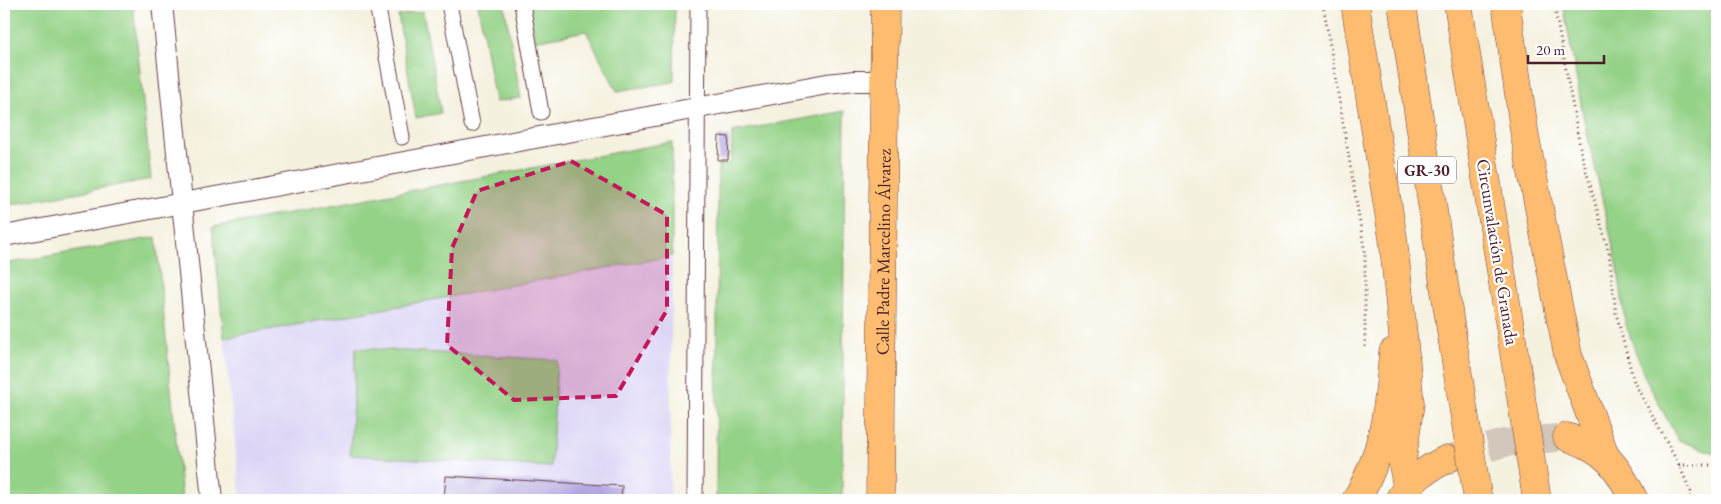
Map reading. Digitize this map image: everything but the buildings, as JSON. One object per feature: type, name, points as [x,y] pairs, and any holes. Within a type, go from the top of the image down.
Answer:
[{"type":"main road","name":"Calle Padre Marcelino Álvarez","points":[[880,500],[885,4]]},
{"type":"main road","points":[[1356,4],[1393,238],[1410,404],[1402,460],[1403,493]]},
{"type":"main road","name":"GR-30","points":[[1402,4],[1478,500]]},
{"type":"main road","name":"Circunvalación de Granada","points":[[1458,4],[1537,500]]},
{"type":"main road","points":[[1506,4],[1525,138],[1568,355],[1606,455],[1620,474],[1634,500]]},
{"type":"main road","points":[[1356,500],[1367,482],[1376,458],[1387,417],[1398,280]]},
{"type":"main road","points":[[1567,438],[1584,442],[1606,455]]},
{"type":"main road","points":[[1403,493],[1428,469],[1447,459]]},
{"type":"street","points":[[162,4],[212,500]]},
{"type":"street","points":[[377,4],[402,137]]},
{"type":"street","points":[[450,4],[472,124]]},
{"type":"street","points":[[522,4],[541,112]]},
{"type":"street","points":[[696,500],[698,4]]},
{"type":"street","points":[[4,236],[827,84],[855,81],[884,81]]},
{"type":"path","points":[[1323,4],[1364,253],[1365,355]]},
{"type":"path","points":[[1554,4],[1580,152],[1609,253],[1616,313],[1634,382],[1679,465],[1691,492],[1690,500]]},
{"type":"path","points":[[1679,465],[1717,465]]},
{"type":"highlighted area","points":[[571,161],[667,215],[667,310],[616,396],[514,400],[447,345],[452,248],[477,191]]},
{"type":"shaded area","points":[[672,256],[670,500],[241,500],[224,338]]},
{"type":"green space","points":[[4,4],[133,4],[151,179],[4,206]]},
{"type":"green space","points":[[478,4],[504,4],[521,98],[495,102]]},
{"type":"green space","points":[[528,4],[675,4],[674,82],[617,91],[586,31],[535,41]]},
{"type":"green space","points":[[1563,4],[1717,4],[1717,454],[1678,440],[1643,373],[1625,322],[1618,268],[1584,120]]},
{"type":"green space","points":[[423,11],[441,113],[416,118],[398,16]]},
{"type":"green space","points":[[845,111],[842,500],[716,500],[718,165],[731,163],[732,132]]},
{"type":"green space","points":[[672,142],[672,256],[224,338],[213,227]]},
{"type":"green space","points":[[156,237],[182,500],[4,500],[4,264]]},
{"type":"green space","points":[[356,348],[557,360],[551,467],[350,455]]},
{"type":"tunnel","points":[[1448,459],[1504,443],[1567,437]]}]
